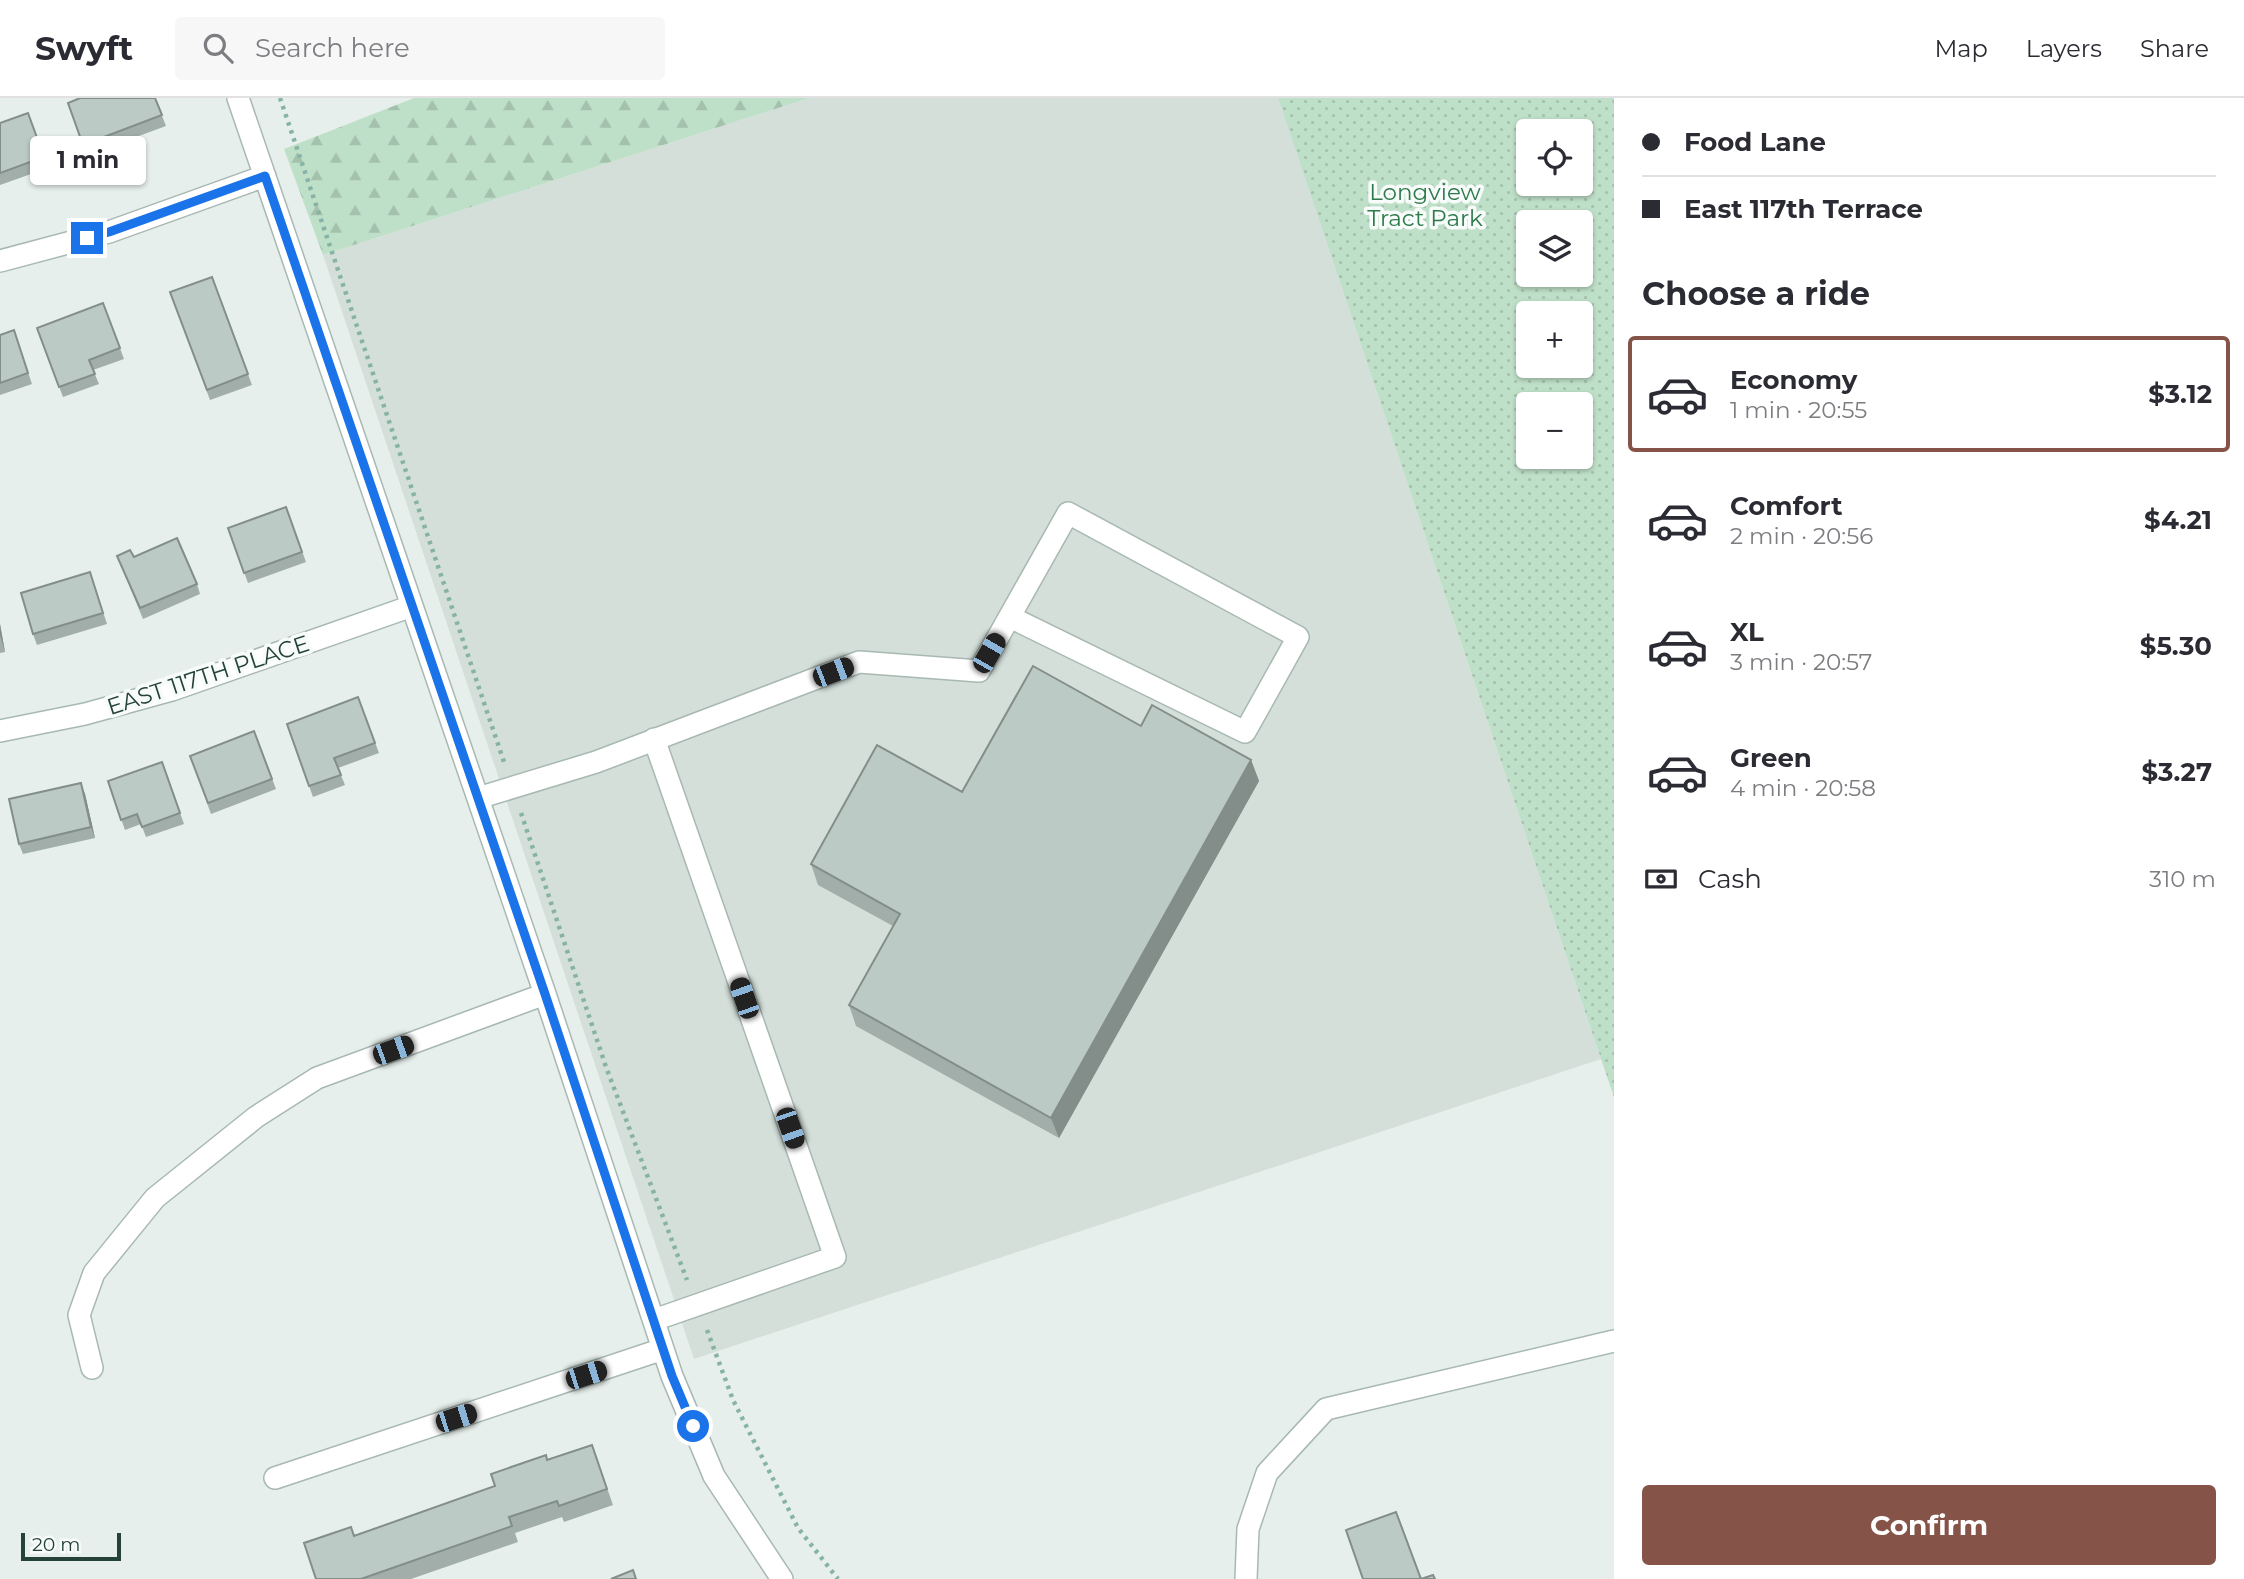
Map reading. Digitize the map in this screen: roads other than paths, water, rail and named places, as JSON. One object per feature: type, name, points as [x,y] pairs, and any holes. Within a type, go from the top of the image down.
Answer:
[{"type":"street","points":[[238,98],[545,994],[663,1349],[714,1476],[782,1579]]},
{"type":"street","points":[[0,261],[109,232],[265,176]]},
{"type":"street","points":[[478,798],[596,762],[859,662],[979,671],[1068,513],[1298,637],[1245,732],[1010,617]]},
{"type":"street","name":"EAST 117TH PLACE","points":[[0,731],[85,714],[172,690],[412,606]]},
{"type":"street","points":[[654,739],[835,1257],[654,1320]]},
{"type":"street","points":[[92,1368],[79,1315],[94,1273],[155,1198],[256,1118],[317,1078],[545,994]]},
{"type":"street","points":[[1246,1579],[1248,1529],[1267,1473],[1326,1409],[1614,1341]]},
{"type":"street","points":[[275,1478],[663,1349]]},
{"type":"park label","name":"Longview Tract Park","points":[[1425,205]]}]
